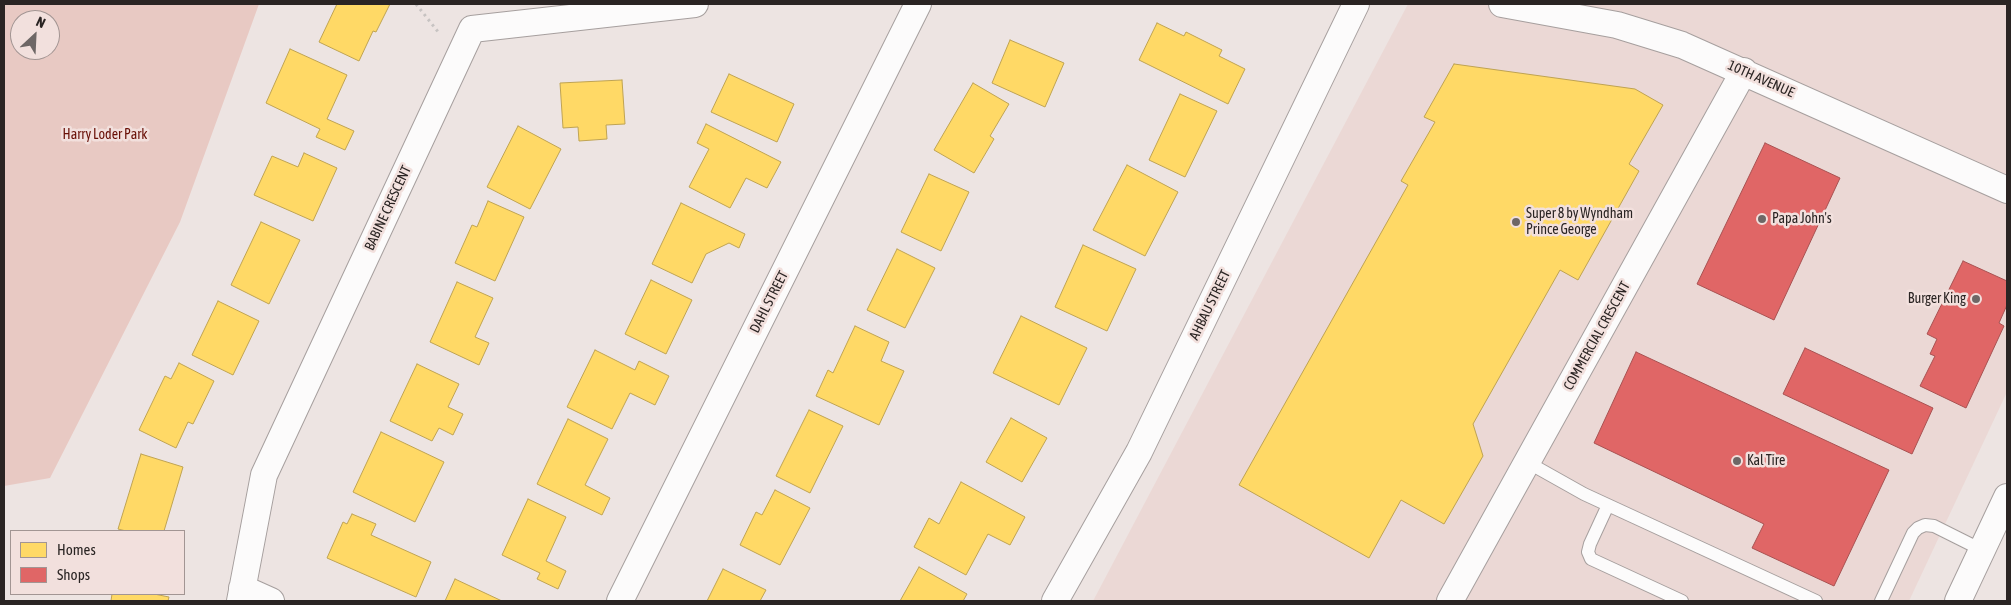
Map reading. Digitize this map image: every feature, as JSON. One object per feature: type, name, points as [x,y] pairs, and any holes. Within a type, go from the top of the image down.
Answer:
[{"type":"street","name":"BABINE CRESCENT","points":[[241,594],[264,475],[472,29],[696,4]]},
{"type":"street","name":"DAHL STREET","points":[[620,601],[918,4]]},
{"type":"street","name":"AHBAU STREET","points":[[1055,601],[1139,452],[1356,4]]},
{"type":"street","name":"10TH AVENUE","points":[[1502,4],[1617,25],[1682,44],[2007,190]]},
{"type":"street","name":"COMMERCIAL CRESCENT","points":[[1450,601],[1744,71]]},
{"type":"street","points":[[1958,601],[2007,497]]},
{"type":"street","points":[[241,594],[271,601]]},
{"type":"lane","points":[[1527,462],[1584,494],[1816,601]]},
{"type":"lane","points":[[1608,505],[1590,544],[1588,552],[1591,559],[1682,601]]},
{"type":"lane","points":[[1881,601],[1912,533],[1918,528],[1925,525],[1934,526],[1982,550]]},
{"type":"path","points":[[416,4],[458,57]]},
{"type":"shaded area","points":[[1408,4],[2007,4],[2007,392],[1909,601],[1093,601]]},
{"type":"green space","name":"Harry Loder Park","points":[[4,4],[259,4],[180,222],[50,478],[4,486]]},
{"type":"building: Homes","points":[[337,4],[390,4],[376,32],[373,31],[359,61],[319,42]]},
{"type":"building: Homes","points":[[1157,23],[1184,36],[1186,32],[1222,50],[1219,56],[1245,69],[1228,104],[1139,60]]},
{"type":"building: Homes","points":[[1010,40],[1064,63],[1045,107],[992,83]]},
{"type":"building: Homes","points":[[290,49],[347,75],[327,119],[354,131],[345,150],[316,137],[320,129],[266,103]]},
{"type":"building: Homes","points":[[1454,64],[1635,89],[1663,105],[1629,164],[1639,171],[1578,280],[1560,270],[1473,424],[1483,456],[1444,524],[1401,500],[1369,558],[1239,485],[1408,185],[1401,181],[1435,122],[1424,117]]},
{"type":"building: Homes","points":[[729,74],[794,104],[777,142],[711,112]]},
{"type":"building: Homes","points":[[622,80],[625,124],[606,125],[607,139],[579,141],[578,127],[563,128],[560,83]]},
{"type":"building: Homes","points":[[973,83],[1009,104],[990,136],[994,139],[974,173],[934,150]]},
{"type":"building: Homes","points":[[1180,94],[1217,111],[1185,177],[1149,160]]},
{"type":"building: Homes","points":[[706,124],[781,162],[767,188],[746,178],[730,208],[689,187],[709,149],[697,143]]},
{"type":"building: Homes","points":[[518,126],[561,149],[530,209],[487,187]]},
{"type":"building: Homes","points":[[304,153],[337,168],[313,221],[254,195],[272,156],[298,167]]},
{"type":"building: Homes","points":[[1127,165],[1178,192],[1145,256],[1093,230]]},
{"type":"building: Homes","points":[[929,174],[969,192],[941,251],[901,232]]},
{"type":"building: Homes","points":[[488,201],[524,217],[495,281],[455,263],[472,225],[477,227]]},
{"type":"building: Homes","points":[[681,203],[745,234],[739,248],[729,243],[706,254],[692,283],[652,264]]},
{"type":"building: Homes","points":[[261,222],[300,240],[269,304],[231,285]]},
{"type":"building: Homes","points":[[1083,245],[1136,269],[1107,331],[1055,307]]},
{"type":"building: Homes","points":[[897,249],[935,268],[905,328],[867,310]]},
{"type":"building: Homes","points":[[651,280],[692,300],[666,354],[625,334]]},
{"type":"building: Homes","points":[[457,282],[493,298],[475,337],[489,343],[479,365],[430,342]]},
{"type":"building: Homes","points":[[218,301],[259,321],[233,375],[192,355]]},
{"type":"building: Homes","points":[[1021,316],[1087,348],[1059,405],[993,373]]},
{"type":"building: Homes","points":[[855,326],[889,342],[881,361],[904,371],[879,425],[816,396],[828,370],[833,373]]},
{"type":"building: Homes","points":[[595,350],[635,370],[639,361],[669,376],[655,405],[630,393],[612,429],[567,407]]},
{"type":"building: Homes","points":[[179,363],[214,381],[193,424],[188,422],[176,448],[139,430],[165,376],[171,379]]},
{"type":"building: Homes","points":[[417,364],[459,384],[448,407],[463,414],[453,435],[439,428],[432,441],[390,421]]},
{"type":"building: Homes","points":[[809,410],[843,426],[810,493],[776,476]]},
{"type":"building: Homes","points":[[1011,418],[1047,438],[1022,482],[986,462]]},
{"type":"building: Homes","points":[[568,419],[608,439],[585,485],[610,498],[602,515],[537,484]]},
{"type":"building: Homes","points":[[381,432],[444,462],[415,522],[353,492]]},
{"type":"building: Homes","points":[[141,454],[183,467],[164,530],[118,529]]},
{"type":"building: Homes","points":[[961,482],[1025,517],[1010,545],[988,534],[966,575],[914,547],[929,518],[939,524]]},
{"type":"building: Homes","points":[[775,490],[810,508],[780,565],[740,545],[756,512],[762,515]]},
{"type":"building: Homes","points":[[528,499],[566,517],[546,561],[566,571],[558,589],[537,579],[540,573],[502,555]]},
{"type":"building: Homes","points":[[352,514],[376,524],[371,535],[431,562],[416,597],[327,558],[343,522],[347,524]]},
{"type":"building: Homes","points":[[919,567],[967,594],[963,601],[900,601]]},
{"type":"building: Homes","points":[[723,569],[766,590],[760,601],[707,601]]},
{"type":"building: Homes","points":[[455,579],[502,601],[445,601]]},
{"type":"building: Homes","points":[[112,595],[159,595],[169,597],[168,601],[111,601]]},
{"type":"building: Shops","points":[[1765,143],[1840,178],[1774,320],[1697,284]]},
{"type":"building: Shops","points":[[1963,261],[2007,281],[2007,305],[1999,323],[2004,326],[1966,408],[1920,386],[1935,356],[1930,354],[1937,339],[1927,334]]},
{"type":"building: Shops","points":[[1805,348],[1933,408],[1912,454],[1783,394]]},
{"type":"building: Shops","points":[[1636,352],[1889,470],[1834,586],[1752,548],[1764,524],[1594,443]]},
{"type":"place","name":"Papa John's","points":[[1762,219]]},
{"type":"place","name":"Super 8 by Wyndham Prince George","points":[[1516,222]]},
{"type":"place","name":"Burger King","points":[[1976,299]]},
{"type":"place","name":"Kal Tire","points":[[1737,461]]}]
